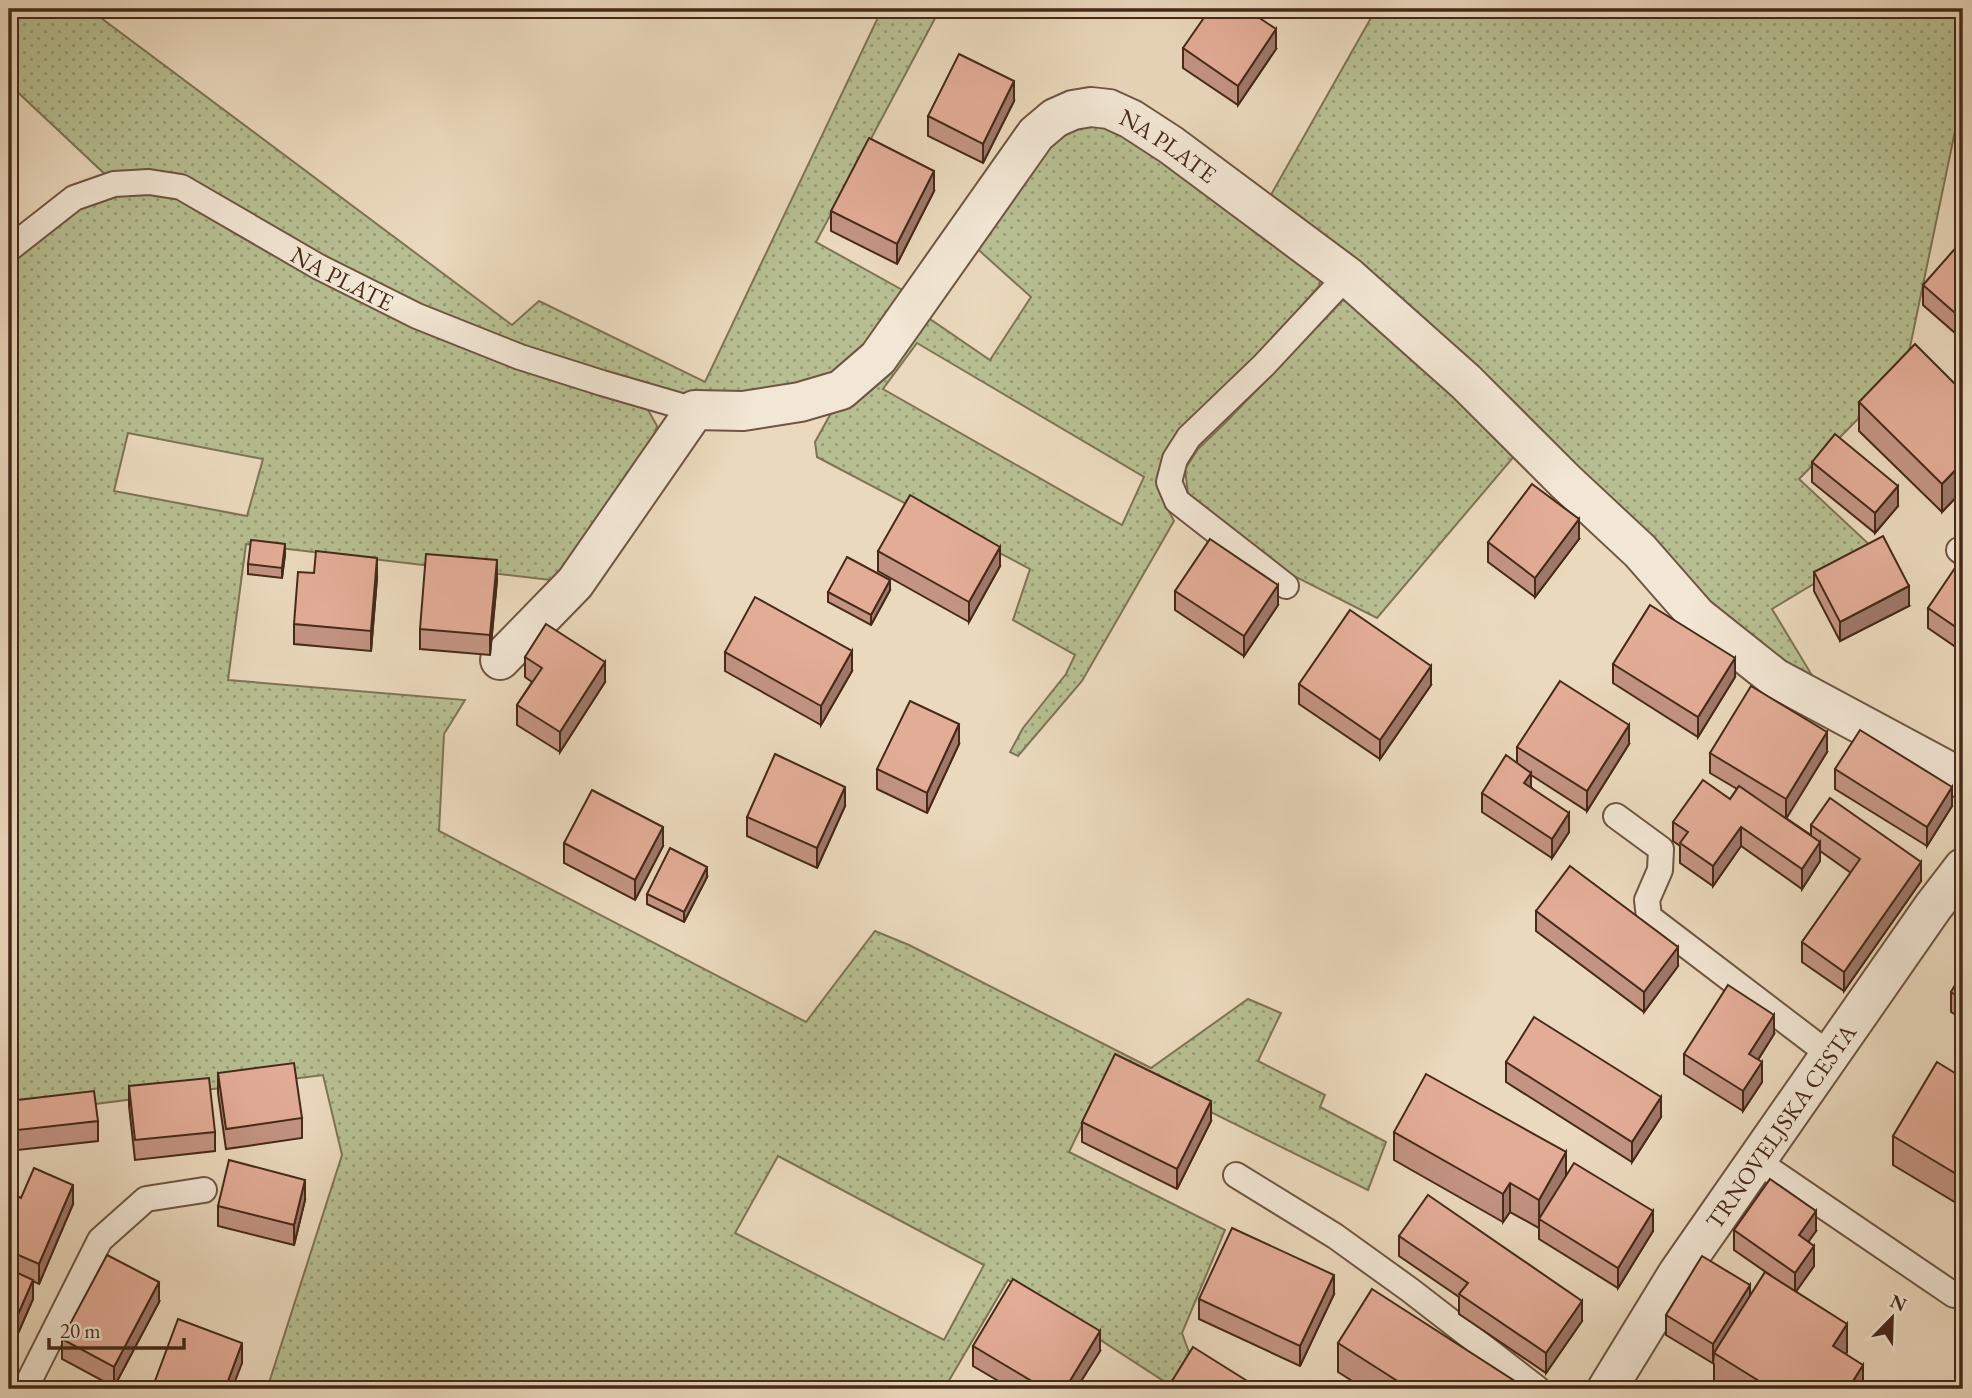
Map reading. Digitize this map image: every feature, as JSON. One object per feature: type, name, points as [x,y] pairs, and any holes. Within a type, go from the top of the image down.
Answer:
[{"type":"street","name":"NA PLATE","points":[[695,410],[743,411],[800,402],[841,390],[878,358],[1036,134],[1055,118],[1073,110],[1091,107],[1109,109],[1131,119],[1171,145],[1347,276],[1466,382],[1640,551],[1696,616],[1775,678],[1963,779]]},
{"type":"street","points":[[500,660],[575,583],[695,410]]},
{"type":"street","name":"TRNOVELJSKA CESTA","points":[[1607,1389],[1678,1273],[1963,868]]},
{"type":"lane","name":"NA PLATE","points":[[9,249],[74,198],[114,184],[149,182],[181,187],[320,267],[417,316],[520,357],[695,410]]},
{"type":"lane","points":[[1286,586],[1177,501],[1170,482],[1175,459],[1189,438],[1264,365],[1347,276]]},
{"type":"lane","points":[[1616,816],[1661,849],[1660,870],[1647,900],[1648,917],[1830,1055]]},
{"type":"lane","points":[[1757,1161],[1954,1295],[1963,1295]]},
{"type":"lane","points":[[1236,1175],[1335,1236],[1538,1389]]},
{"type":"lane","points":[[25,1389],[100,1240],[146,1199],[204,1190]]},
{"type":"green space","points":[[9,9],[89,9],[512,325],[539,301],[705,382],[882,9],[940,9],[816,242],[906,292],[876,337],[835,381],[703,398],[604,377],[486,338],[359,278],[261,222],[109,178],[9,84]]},
{"type":"green space","points":[[1376,9],[1963,9],[1963,93],[1905,371],[1799,479],[1873,548],[1772,609],[1813,677],[1781,668],[1268,200]]},
{"type":"green space","points":[[1102,120],[1322,272],[1319,286],[1258,357],[1166,455],[1157,482],[1174,521],[1082,681],[1018,756],[1010,752],[1023,728],[1066,674],[1075,655],[1013,620],[1030,569],[817,457],[815,442],[830,415],[878,376],[921,313],[990,360],[1031,297],[972,244],[1064,129]],"holes":[[[917,343],[1144,477],[1122,525],[883,389]]]},
{"type":"green space","points":[[144,192],[176,197],[623,398],[648,410],[657,426],[653,443],[559,581],[246,544],[228,680],[465,700],[444,734],[439,831],[806,1022],[875,931],[909,945],[1151,1068],[1248,999],[1281,1013],[1258,1061],[1325,1095],[1320,1107],[1386,1142],[1368,1190],[1112,1063],[1069,1152],[1225,1230],[1182,1333],[1191,1358],[1173,1387],[1008,1280],[944,1389],[267,1389],[342,1155],[323,1075],[9,1115],[9,261],[77,209],[117,194]],"holes":[[[128,433],[263,459],[247,516],[114,491]],[[778,1156],[984,1265],[944,1340],[735,1233]]]},
{"type":"green space","points":[[1343,300],[1359,301],[1516,454],[1377,618],[1286,572],[1188,494],[1185,469],[1198,449]]},
{"type":"building","points":[[1210,9],[1246,9],[1276,29],[1238,86],[1183,48]]},
{"type":"building","points":[[959,54],[1014,81],[983,144],[928,116]]},
{"type":"building","points":[[869,138],[934,171],[897,244],[831,211]]},
{"type":"building","points":[[1960,243],[1963,246],[1963,320],[1923,285]]},
{"type":"building","points":[[1915,344],[1963,392],[1963,462],[1942,484],[1859,402]]},
{"type":"building","points":[[1835,434],[1898,486],[1875,513],[1812,462]]},
{"type":"building","points":[[1532,484],[1579,519],[1535,578],[1488,542]]},
{"type":"building","points":[[910,495],[1000,547],[969,602],[878,551]]},
{"type":"building","points":[[1883,536],[1909,586],[1840,622],[1814,572]]},
{"type":"building","points":[[1210,539],[1278,585],[1244,636],[1175,591]]},
{"type":"building","points":[[251,540],[285,544],[282,568],[248,564]]},
{"type":"building","points":[[316,551],[377,558],[371,631],[294,624],[298,572],[314,573]]},
{"type":"building","points":[[426,554],[497,560],[490,635],[420,629]]},
{"type":"building","points":[[847,557],[890,580],[871,615],[828,592]]},
{"type":"building","points":[[1961,559],[1963,560],[1963,632],[1928,608]]},
{"type":"building","points":[[755,597],[852,651],[821,706],[725,652]]},
{"type":"building","points":[[1650,605],[1735,658],[1698,717],[1613,664]]},
{"type":"building","points":[[1350,610],[1431,666],[1380,740],[1299,684]]},
{"type":"building","points":[[546,624],[605,662],[560,732],[517,705],[542,668],[525,657]]},
{"type":"building","points":[[1560,681],[1629,725],[1587,791],[1517,747]]},
{"type":"building","points":[[1751,686],[1827,732],[1786,799],[1710,753]]},
{"type":"building","points":[[910,701],[959,724],[927,793],[877,769]]},
{"type":"building","points":[[1860,730],[1952,787],[1927,827],[1835,769]]},
{"type":"building","points":[[775,754],[845,787],[817,848],[747,817]]},
{"type":"building","points":[[1506,755],[1531,773],[1524,783],[1569,813],[1552,839],[1482,793]]},
{"type":"building","points":[[1703,780],[1730,799],[1739,786],[1820,842],[1802,869],[1741,827],[1713,866],[1680,843],[1688,832],[1673,822]]},
{"type":"building","points":[[592,790],[663,827],[635,880],[564,843]]},
{"type":"building","points":[[1830,798],[1921,862],[1844,972],[1802,942],[1860,859],[1811,825]]},
{"type":"building","points":[[670,848],[707,867],[684,912],[647,894]]},
{"type":"building","points":[[1570,866],[1678,947],[1644,992],[1536,911]]},
{"type":"building","points":[[1963,973],[1963,1000],[1951,992]]},
{"type":"building","points":[[1728,985],[1774,1015],[1749,1054],[1762,1062],[1743,1091],[1684,1054]]},
{"type":"building","points":[[1534,1017],[1661,1097],[1632,1142],[1506,1062]]},
{"type":"building","points":[[1115,1054],[1211,1101],[1177,1169],[1082,1122]]},
{"type":"building","points":[[1937,1062],[1963,1078],[1963,1178],[1893,1136]]},
{"type":"building","points":[[294,1063],[302,1118],[226,1129],[218,1073]]},
{"type":"building","points":[[1426,1074],[1566,1152],[1539,1200],[1510,1183],[1503,1194],[1394,1132]]},
{"type":"building","points":[[209,1078],[215,1132],[135,1140],[129,1086]]},
{"type":"building","points":[[94,1091],[98,1121],[9,1131],[9,1101]]},
{"type":"building","points":[[229,1160],[305,1180],[294,1225],[218,1206]]},
{"type":"building","points":[[1574,1163],[1653,1211],[1618,1268],[1539,1219]]},
{"type":"building","points":[[34,1168],[73,1185],[39,1264],[9,1251],[9,1193],[21,1198]]},
{"type":"building","points":[[1770,1179],[1816,1211],[1799,1235],[1814,1246],[1795,1273],[1734,1230]]},
{"type":"building","points":[[1428,1195],[1582,1301],[1546,1353],[1459,1294],[1468,1283],[1399,1236]]},
{"type":"building","points":[[1232,1228],[1334,1275],[1300,1346],[1199,1299]]},
{"type":"building","points":[[107,1255],[159,1282],[114,1367],[62,1339]]},
{"type":"building","points":[[1702,1256],[1750,1285],[1713,1344],[1666,1315]]},
{"type":"building","points":[[9,1269],[33,1280],[9,1335]]},
{"type":"building","points":[[1765,1272],[1847,1324],[1833,1346],[1863,1365],[1848,1389],[1772,1389],[1714,1353]]},
{"type":"building","points":[[1013,1279],[1100,1331],[1065,1389],[1045,1389],[973,1346]]},
{"type":"building","points":[[1372,1289],[1524,1387],[1410,1389],[1338,1343]]},
{"type":"building","points":[[178,1319],[242,1343],[225,1389],[209,1385],[208,1389],[152,1389]]},
{"type":"building","points":[[1193,1347],[1260,1389],[1167,1389]]}]
